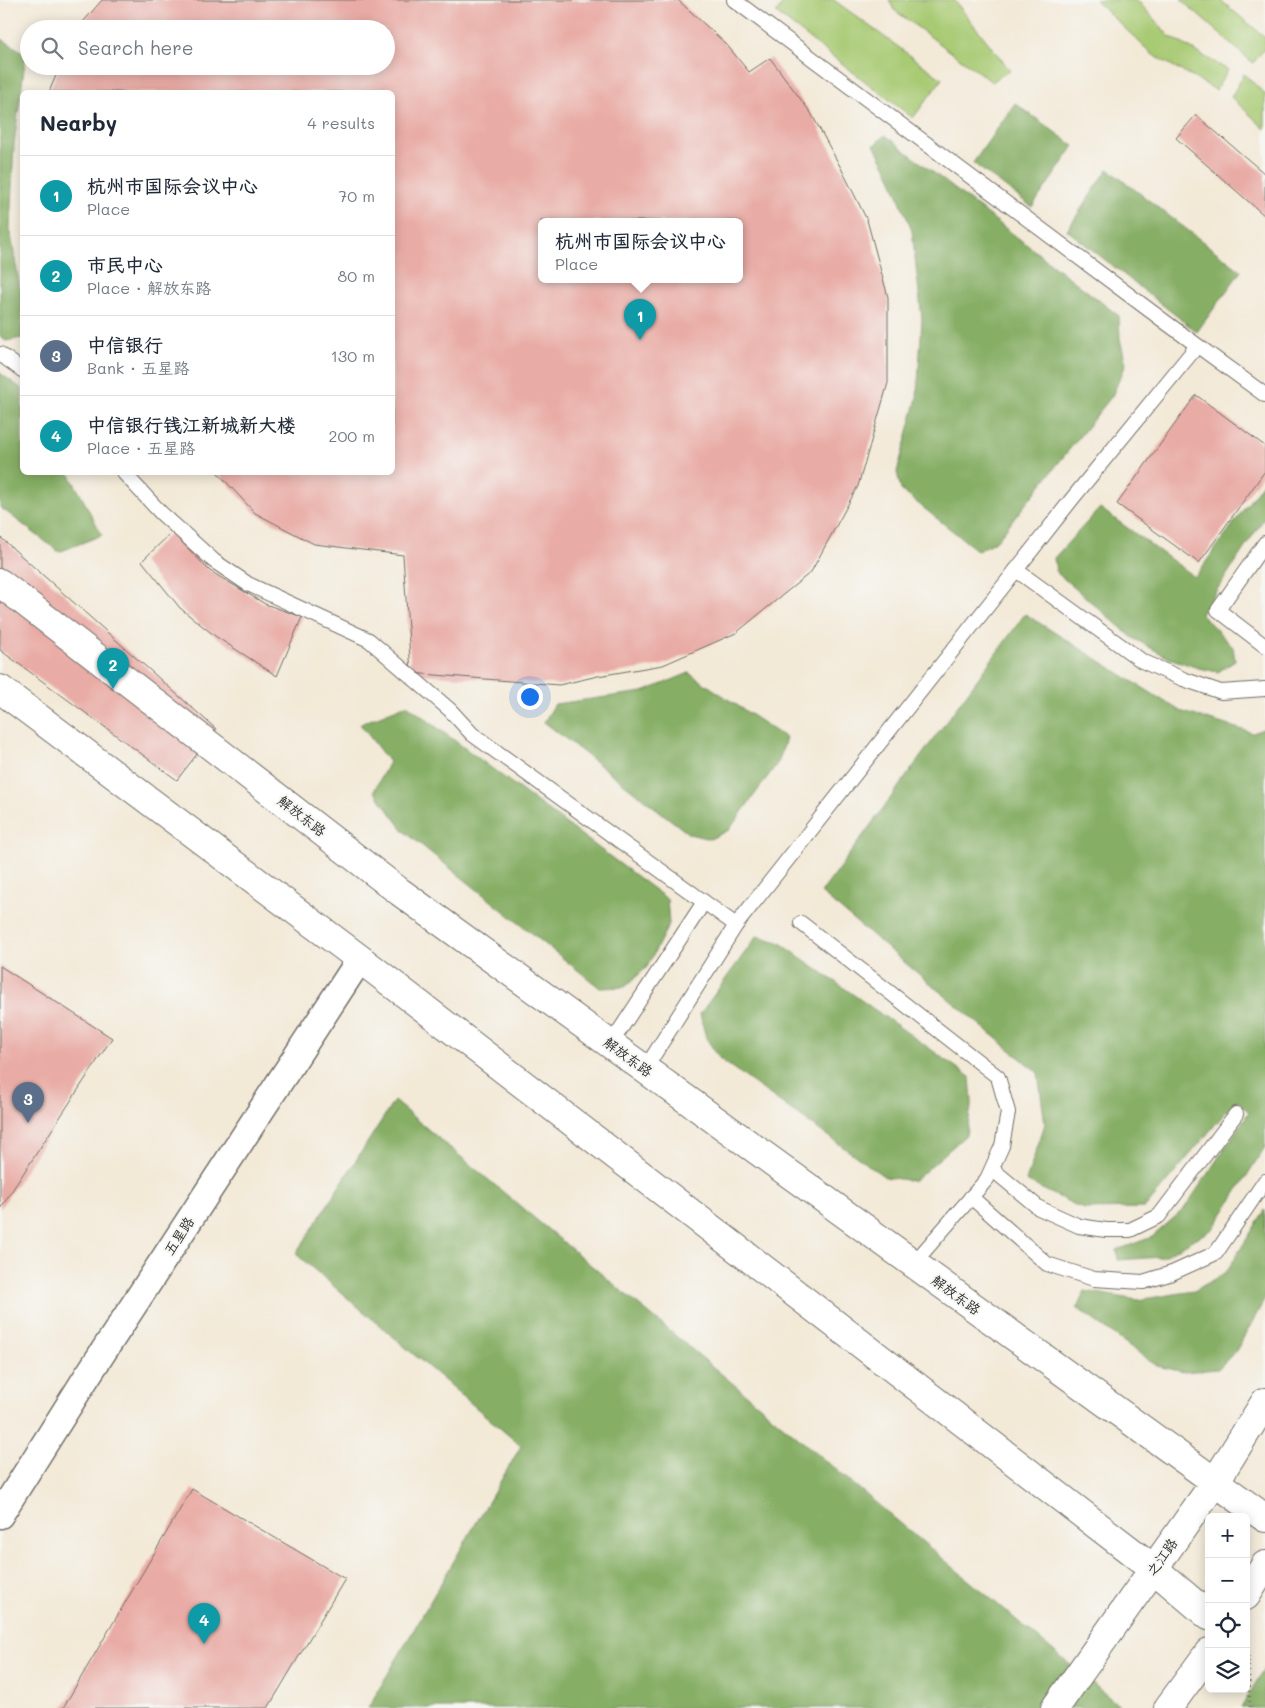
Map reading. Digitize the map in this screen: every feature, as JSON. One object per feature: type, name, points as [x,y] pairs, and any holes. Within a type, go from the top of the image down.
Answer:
[{"type":"main road","name":"解放东路","points":[[0,583],[400,892],[1265,1518]]},
{"type":"main road","points":[[0,689],[360,959],[1154,1569],[1205,1613]]},
{"type":"main road","name":"之江路","points":[[1055,1708],[1214,1482],[1265,1402]]},
{"type":"main road","points":[[1246,1603],[1265,1565]]},
{"type":"main road","points":[[1168,1708],[1205,1657]]},
{"type":"street","name":"五星路","points":[[0,1515],[88,1375],[360,959]]},
{"type":"lane","points":[[734,0],[1265,395]]},
{"type":"lane","points":[[645,1069],[736,925],[1016,570],[1197,346]]},
{"type":"lane","points":[[0,354],[20,369]]},
{"type":"lane","points":[[125,475],[161,513],[214,561],[248,584],[369,640],[450,710],[472,734],[736,925]]},
{"type":"lane","points":[[1265,543],[1218,610],[1265,646]]},
{"type":"lane","points":[[1016,570],[1142,661],[1221,692],[1265,690]]},
{"type":"lane","points":[[610,1045],[704,902]]},
{"type":"lane","points":[[802,922],[998,1077],[1008,1112],[1002,1146],[992,1169],[987,1179],[913,1264]]},
{"type":"lane","points":[[992,1169],[1039,1208],[1079,1226],[1106,1230],[1130,1230],[1159,1216],[1236,1114]]},
{"type":"lane","points":[[971,1197],[1047,1264],[1094,1279],[1143,1282],[1172,1273],[1216,1253],[1265,1181]]},
{"type":"lane","points":[[1248,1603],[1265,1593]]},
{"type":"path","points":[[1248,1648],[1250,1708]]},
{"type":"green space","points":[[785,0],[834,0],[942,79],[913,118],[776,13]]},
{"type":"green space","points":[[889,0],[954,0],[1010,70],[992,82],[894,10]]},
{"type":"green space","points":[[1095,0],[1137,0],[1169,36],[1228,70],[1216,90],[1153,55]]},
{"type":"green space","points":[[1181,0],[1220,0],[1265,37],[1265,48],[1253,63]]},
{"type":"green space","points":[[0,38],[20,50],[20,75],[23,75],[14,144],[10,229],[20,288],[20,338],[6,341],[0,337]]},
{"type":"green space","points":[[1244,74],[1265,94],[1265,129],[1231,97]]},
{"type":"green space","points":[[1015,103],[1074,146],[1032,207],[973,163]]},
{"type":"green space","points":[[885,135],[1119,316],[1120,339],[1126,364],[1112,396],[997,540],[978,551],[901,490],[897,472],[917,398],[922,319],[912,231],[890,175],[874,145]]},
{"type":"green space","points":[[1108,169],[1241,271],[1197,332],[1067,230]]},
{"type":"green space","points":[[0,373],[20,388],[20,475],[70,475],[102,535],[59,552],[0,507]]},
{"type":"green space","points":[[1265,480],[1265,517],[1201,614],[1233,647],[1235,661],[1218,672],[1198,668],[1169,658],[1133,638],[1056,572],[1054,558],[1100,508],[1195,577]]},
{"type":"green space","points":[[1025,614],[1180,711],[1253,733],[1265,728],[1265,1147],[1213,1229],[1162,1257],[1118,1260],[1117,1250],[1152,1237],[1184,1209],[1249,1112],[1236,1100],[1145,1208],[1083,1209],[1026,1181],[1045,1124],[1038,1073],[821,893]]},
{"type":"green space","points":[[689,673],[786,738],[779,761],[729,830],[710,839],[689,834],[544,722],[555,704],[643,692]]},
{"type":"green space","points":[[407,705],[667,899],[669,924],[647,967],[625,987],[600,988],[405,832],[374,791],[389,762],[360,724]]},
{"type":"green space","points":[[757,936],[779,942],[970,1077],[972,1102],[966,1135],[914,1181],[885,1177],[720,1059],[706,1038],[700,1014]]},
{"type":"green space","points":[[394,1101],[1122,1708],[368,1708],[521,1446],[296,1254]]},
{"type":"green space","points":[[1265,1210],[1265,1299],[1236,1351],[1218,1369],[1184,1372],[1157,1366],[1077,1308],[1085,1291],[1137,1300],[1194,1291],[1226,1272]]},
{"type":"green space","points":[[1265,1667],[1265,1708],[1241,1708]]},
{"type":"building","points":[[102,0],[678,0],[726,44],[749,72],[770,58],[811,113],[867,220],[888,297],[888,383],[858,486],[811,572],[736,633],[663,665],[559,685],[411,673],[403,555],[314,544],[255,513],[220,475],[395,475],[395,90],[50,90],[56,75],[395,75],[395,20],[85,20]]},
{"type":"building","points":[[1196,115],[1265,174],[1265,216],[1176,138]]},
{"type":"building","points":[[1196,395],[1265,446],[1265,471],[1199,563],[1117,504]]},
{"type":"building","points":[[172,532],[210,571],[265,604],[302,617],[277,676],[215,636],[180,608],[142,561]]},
{"type":"building","points":[[0,537],[216,729],[177,780],[0,650]]},
{"type":"building","points":[[0,966],[112,1038],[0,1209]]},
{"type":"building","points":[[192,1489],[345,1579],[268,1708],[63,1708]]},
{"type":"place","name":"杭州市国际会议中心","points":[[640,340]]},
{"type":"place","name":"市民中心","points":[[113,689]]},
{"type":"place","name":"中信银行","points":[[28,1123]]},
{"type":"place","name":"中信银行钱江新城新大楼","points":[[204,1644]]}]
